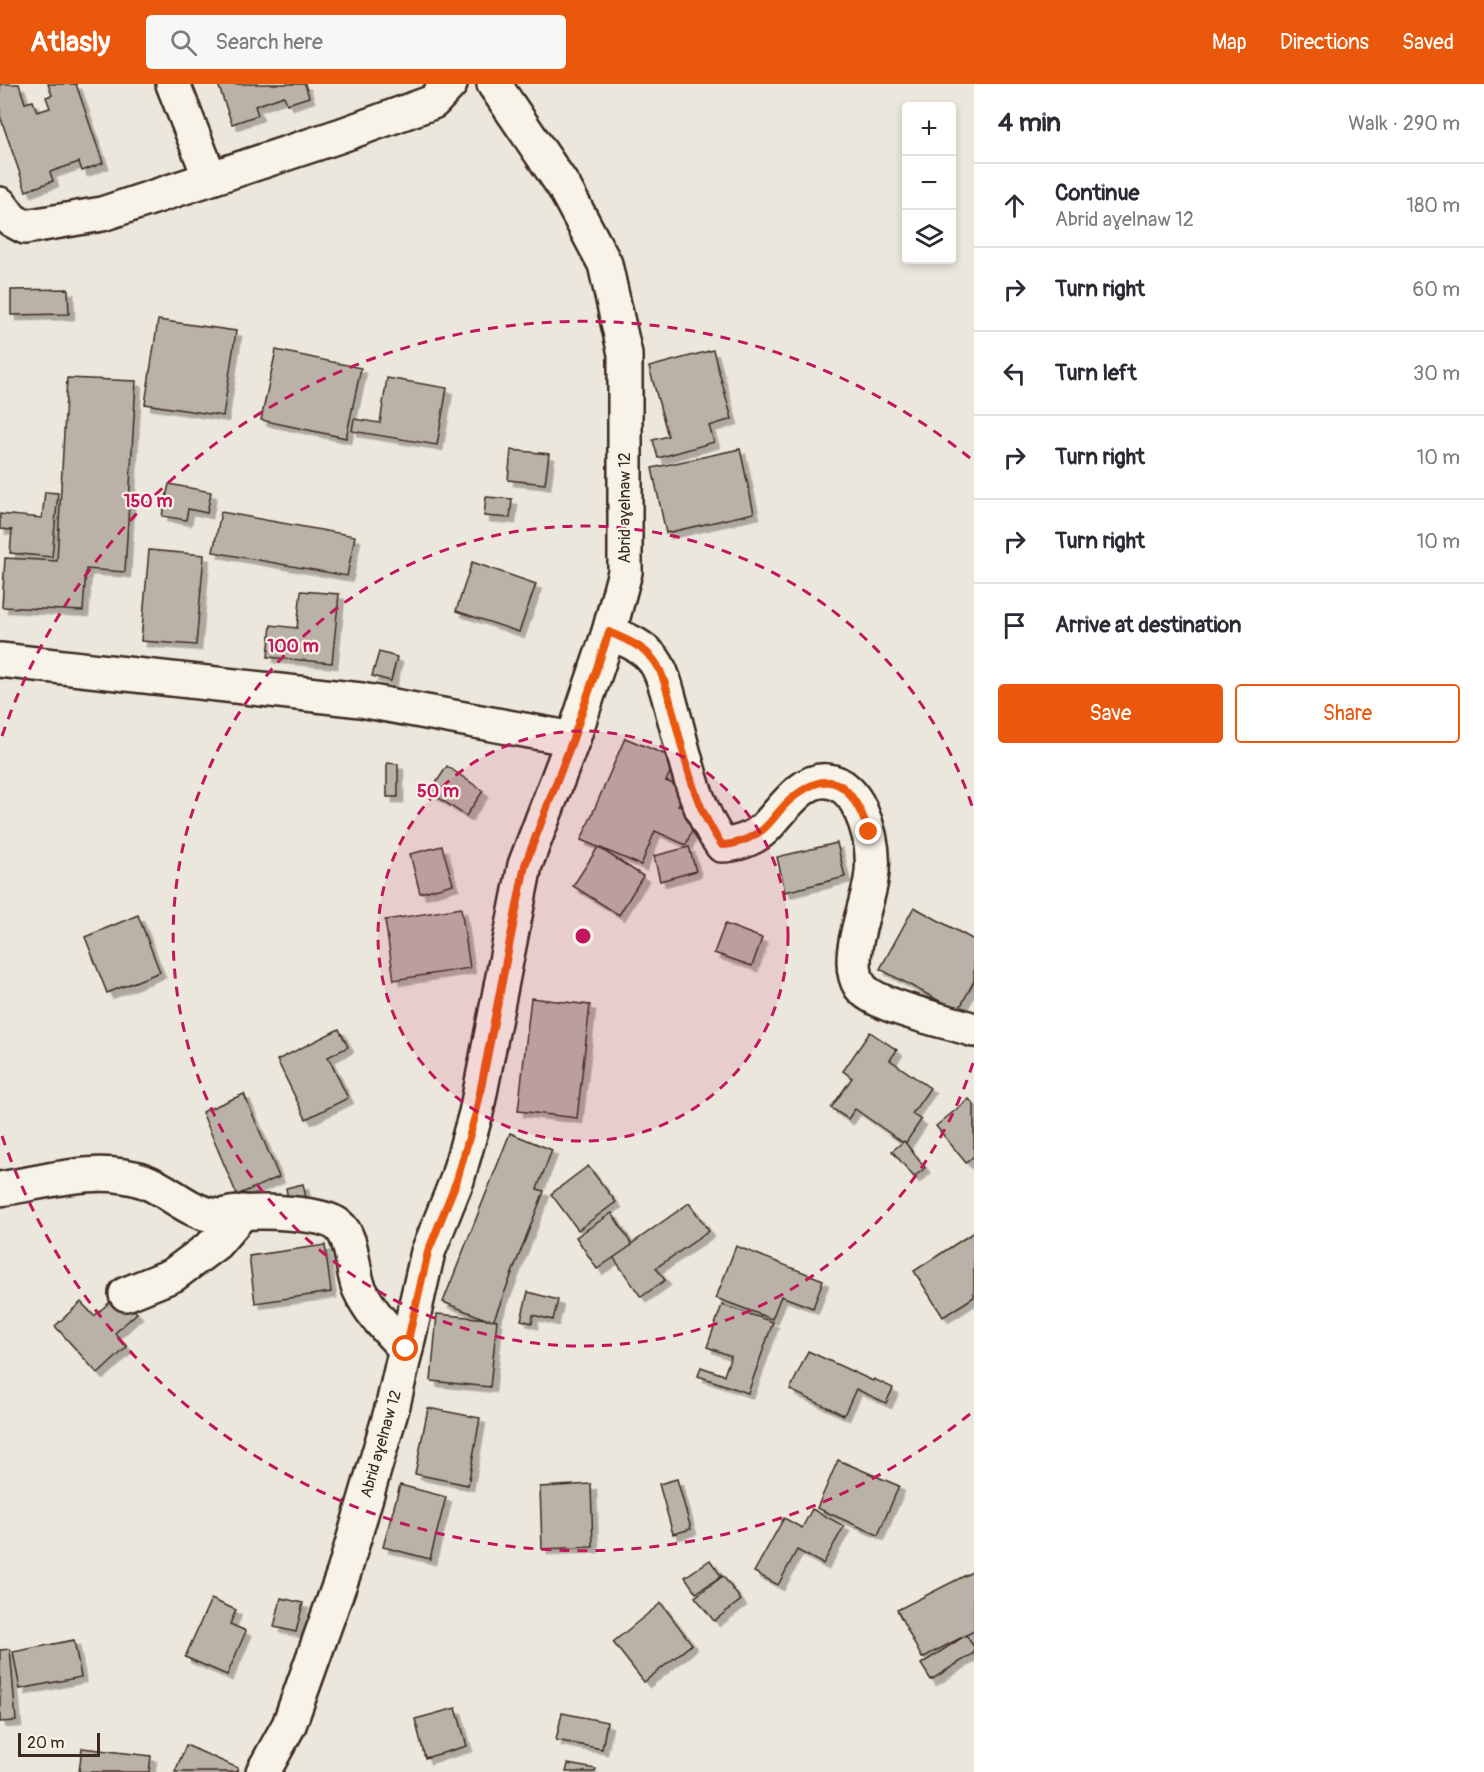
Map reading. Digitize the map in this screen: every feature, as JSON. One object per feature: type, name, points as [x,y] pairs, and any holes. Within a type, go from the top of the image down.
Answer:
[{"type":"street","points":[[173,84],[210,178]]},
{"type":"street","points":[[0,204],[12,220],[25,228],[102,214],[433,102],[450,84]]},
{"type":"street","name":"Abrid aɣelnaw 12","points":[[263,1772],[289,1725],[344,1572],[393,1405],[428,1252],[457,1180],[476,1113],[525,865],[573,739],[609,632],[626,572],[625,354],[605,264],[564,187],[494,84]]},
{"type":"street","points":[[609,632],[633,643],[653,658],[665,684],[696,796],[709,825],[722,845],[739,843],[763,830],[790,800],[817,782],[829,781],[846,789],[863,814],[869,832],[872,859],[871,880],[854,951],[857,978],[861,988],[897,1007],[974,1030]]},
{"type":"street","points":[[0,660],[361,700],[573,739]]},
{"type":"street","points":[[0,1189],[61,1177],[121,1175],[144,1181],[164,1190],[200,1212],[219,1216],[243,1212],[304,1214],[328,1220],[337,1224],[346,1234],[352,1269],[371,1312],[406,1349]]},
{"type":"street","points":[[126,1294],[173,1275],[216,1244],[243,1212]]},
{"type":"building","points":[[0,84],[19,84],[25,103],[33,101],[37,112],[50,108],[46,97],[52,95],[48,84],[76,84],[103,163],[82,171],[79,162],[50,172],[53,181],[26,191],[0,116]]},
{"type":"building","points":[[218,84],[305,84],[309,97],[287,104],[284,96],[255,106],[258,115],[232,124]]},
{"type":"building","points":[[68,289],[69,314],[11,315],[11,290]]},
{"type":"building","points":[[158,320],[236,331],[223,416],[145,404]]},
{"type":"building","points":[[276,350],[361,368],[346,438],[261,420]]},
{"type":"building","points":[[713,350],[732,419],[709,426],[714,442],[658,458],[653,440],[668,436],[649,367]]},
{"type":"building","points":[[67,378],[136,381],[125,572],[86,569],[83,611],[2,607],[5,558],[57,561]]},
{"type":"building","points":[[387,378],[447,388],[437,445],[352,431],[354,419],[380,423]]},
{"type":"building","points":[[740,449],[754,513],[666,533],[652,468]]},
{"type":"building","points":[[511,450],[549,454],[545,484],[508,480]]},
{"type":"building","points":[[169,484],[211,492],[207,513],[188,509],[186,520],[162,516]]},
{"type":"building","points":[[45,492],[58,493],[52,557],[10,553],[12,530],[0,529],[0,514],[42,518]]},
{"type":"building","points":[[486,497],[512,499],[510,518],[484,516]]},
{"type":"building","points":[[221,512],[355,536],[347,576],[213,552]]},
{"type":"building","points":[[149,550],[204,555],[196,645],[141,641]]},
{"type":"building","points":[[472,562],[536,584],[519,632],[456,611]]},
{"type":"building","points":[[301,591],[339,594],[332,663],[268,657],[271,625],[297,628]]},
{"type":"building","points":[[379,652],[397,657],[391,681],[372,676]]},
{"type":"building","points":[[625,738],[676,759],[666,781],[685,789],[678,806],[698,815],[686,845],[655,831],[641,865],[581,840]]},
{"type":"building","points":[[387,763],[398,764],[398,797],[387,797]]},
{"type":"building","points":[[447,766],[483,791],[466,816],[430,792]]},
{"type":"building","points":[[837,843],[845,877],[785,892],[777,857]]},
{"type":"building","points":[[442,846],[453,884],[420,893],[410,854]]},
{"type":"building","points":[[598,847],[643,876],[619,915],[573,886]]},
{"type":"building","points":[[689,847],[696,871],[660,881],[654,856]]},
{"type":"building","points":[[914,907],[974,940],[974,981],[958,1011],[880,969]]},
{"type":"building","points":[[461,908],[470,968],[394,980],[385,920]]},
{"type":"building","points":[[138,915],[160,972],[107,993],[85,937]]},
{"type":"building","points":[[725,924],[762,938],[752,966],[714,953]]},
{"type":"building","points":[[531,998],[590,1005],[577,1118],[518,1111]]},
{"type":"building","points":[[339,1029],[348,1047],[328,1057],[348,1098],[306,1119],[277,1060]]},
{"type":"building","points":[[870,1032],[897,1050],[890,1060],[930,1088],[912,1114],[921,1120],[905,1144],[855,1109],[848,1119],[831,1108],[852,1078],[843,1071]]},
{"type":"building","points":[[244,1094],[279,1177],[237,1195],[202,1112]]},
{"type":"building","points":[[969,1099],[974,1105],[974,1156],[966,1163],[936,1126]]},
{"type":"building","points":[[510,1133],[552,1150],[537,1189],[544,1191],[493,1322],[443,1302]]},
{"type":"building","points":[[904,1141],[925,1168],[914,1177],[892,1151]]},
{"type":"building","points":[[588,1166],[616,1202],[578,1230],[551,1194]]},
{"type":"building","points":[[303,1184],[307,1202],[289,1205],[286,1188]]},
{"type":"building","points":[[689,1203],[709,1231],[656,1268],[665,1280],[641,1297],[613,1257]]},
{"type":"building","points":[[612,1213],[632,1245],[597,1269],[576,1237]]},
{"type":"building","points":[[974,1232],[974,1297],[943,1317],[914,1271]]},
{"type":"building","points":[[325,1245],[331,1292],[255,1303],[249,1256]]},
{"type":"building","points":[[736,1246],[823,1280],[813,1308],[781,1296],[772,1319],[716,1298]]},
{"type":"building","points":[[528,1292],[558,1300],[553,1320],[533,1315],[532,1323],[521,1320]]},
{"type":"building","points":[[119,1294],[137,1313],[115,1333],[127,1347],[98,1374],[55,1326],[81,1302],[94,1316]]},
{"type":"building","points":[[722,1305],[773,1322],[748,1393],[698,1376],[701,1367],[724,1375],[731,1356],[707,1347]]},
{"type":"building","points":[[437,1314],[497,1320],[490,1387],[431,1381]]},
{"type":"building","points":[[808,1351],[893,1388],[886,1403],[856,1389],[844,1415],[790,1390]]},
{"type":"building","points":[[428,1408],[480,1418],[468,1485],[415,1474]]},
{"type":"building","points":[[838,1460],[899,1486],[878,1535],[817,1508]]},
{"type":"building","points":[[677,1479],[691,1529],[673,1534],[659,1484]]},
{"type":"building","points":[[591,1484],[593,1547],[542,1549],[540,1487]]},
{"type":"building","points":[[400,1485],[446,1497],[430,1559],[383,1547]]},
{"type":"building","points":[[812,1509],[844,1526],[823,1564],[797,1550],[778,1585],[754,1572],[784,1518],[802,1528]]},
{"type":"building","points":[[710,1560],[721,1576],[696,1593],[685,1577]]},
{"type":"building","points":[[974,1571],[974,1631],[922,1658],[897,1610]]},
{"type":"building","points":[[723,1576],[741,1600],[714,1621],[695,1597]]},
{"type":"building","points":[[281,1598],[303,1603],[296,1632],[274,1627]]},
{"type":"building","points":[[211,1599],[236,1610],[230,1624],[246,1631],[227,1675],[185,1657]]},
{"type":"building","points":[[661,1603],[692,1644],[644,1682],[613,1642]]},
{"type":"building","points":[[966,1635],[974,1647],[974,1653],[931,1680],[921,1664]]},
{"type":"building","points":[[74,1640],[81,1677],[20,1689],[13,1652]]},
{"type":"building","points":[[10,1649],[16,1721],[0,1722],[0,1650]]},
{"type":"building","points":[[456,1708],[467,1746],[425,1758],[415,1719]]},
{"type":"building","points":[[562,1713],[607,1722],[602,1749],[556,1740]]},
{"type":"building","points":[[186,1745],[238,1768],[236,1772],[175,1772]]},
{"type":"building","points":[[82,1748],[151,1756],[149,1772],[79,1772]]},
{"type":"building","points":[[568,1764],[596,1769],[595,1772],[566,1772]]},
{"type":"route","points":[[406,1349],[428,1252],[457,1180],[476,1113],[525,865],[573,739],[609,632],[633,643],[653,658],[665,684],[696,796],[709,825],[722,845],[739,843],[763,830],[790,800],[817,782],[829,781],[846,789],[863,814],[869,832]]}]
